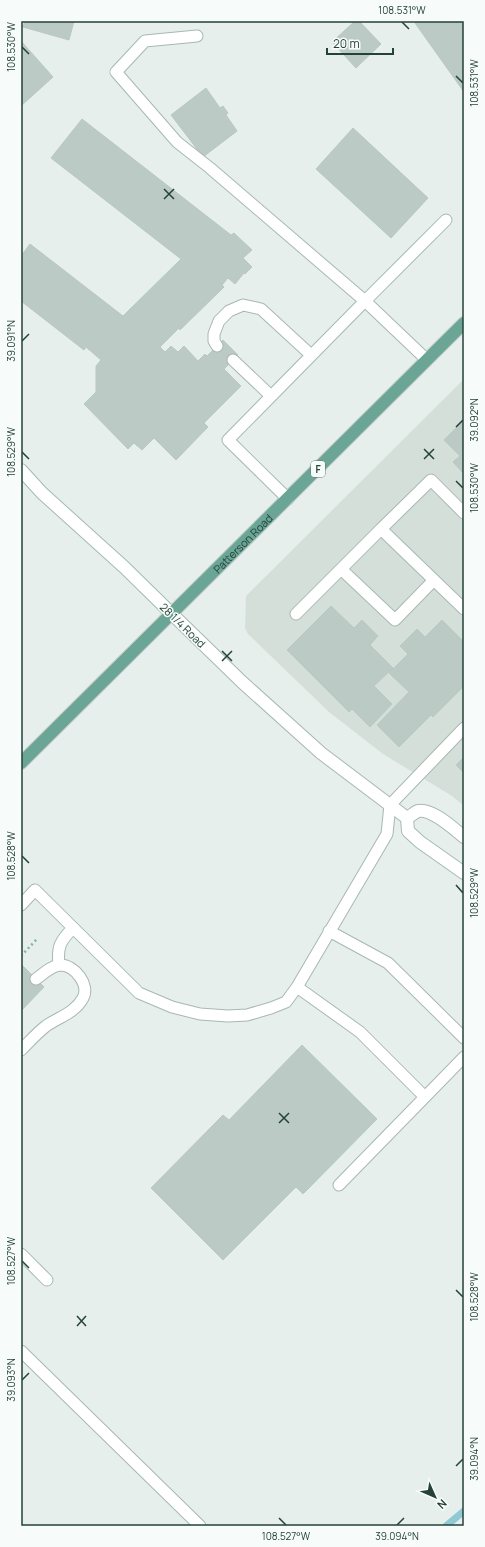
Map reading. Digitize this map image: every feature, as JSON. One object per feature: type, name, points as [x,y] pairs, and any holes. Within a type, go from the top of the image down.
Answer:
[{"type":"main road","name":"Patterson Road","points":[[21,763],[464,323]]},
{"type":"street","name":"28 1/4 Road","points":[[21,470],[42,493],[124,567],[282,719],[321,753],[408,818]]},
{"type":"street","points":[[464,837],[437,816],[425,811],[418,811],[408,818],[408,831],[420,842],[464,874]]},
{"type":"lane","points":[[197,36],[144,41],[116,72],[177,142],[210,168],[365,301],[427,360]]},
{"type":"lane","points":[[288,498],[228,440],[446,220]]},
{"type":"lane","points":[[217,346],[214,341],[214,334],[219,321],[229,311],[243,305],[261,309],[311,355]]},
{"type":"lane","points":[[233,360],[270,396]]},
{"type":"lane","points":[[296,614],[431,480],[464,512]]},
{"type":"lane","points":[[381,529],[464,609]]},
{"type":"lane","points":[[341,569],[395,620],[434,580]]},
{"type":"lane","points":[[21,904],[35,890],[139,993],[172,1007],[200,1014],[228,1016],[247,1015],[271,1008],[286,1002],[297,987],[386,834],[390,805],[464,728]]},
{"type":"lane","points":[[59,965],[58,955],[60,944],[73,928]]},
{"type":"lane","points":[[329,930],[388,963],[464,1038]]},
{"type":"lane","points":[[21,1050],[40,1031],[69,1013],[82,999],[86,992],[82,980],[70,968],[59,965],[36,979]]},
{"type":"lane","points":[[297,987],[360,1032],[425,1097]]},
{"type":"lane","points":[[339,1185],[464,1057]]},
{"type":"lane","points":[[21,1254],[47,1280]]},
{"type":"lane","points":[[21,1351],[200,1526]]},
{"type":"path","points":[[21,956],[37,939]]},
{"type":"shaded area","points":[[464,379],[464,806],[452,796],[383,754],[329,712],[248,634],[245,628],[246,596]]},
{"type":"building","points":[[25,21],[74,21],[69,40],[23,27]]},
{"type":"building","points":[[355,21],[359,21],[381,44],[356,68],[332,42]]},
{"type":"building","points":[[418,21],[461,21],[464,25],[464,92],[415,23]]},
{"type":"building","points":[[21,41],[53,77],[22,105],[21,105]]},
{"type":"building","points":[[206,88],[220,108],[223,106],[228,113],[226,115],[237,131],[203,157],[171,115]]},
{"type":"building","points":[[82,119],[231,235],[234,233],[252,250],[243,258],[252,267],[245,274],[244,273],[235,284],[228,278],[222,285],[224,287],[180,330],[179,328],[160,347],[165,352],[171,346],[178,352],[184,346],[198,361],[205,354],[207,356],[223,340],[238,355],[224,369],[241,386],[204,423],[208,427],[176,460],[154,438],[142,450],[134,443],[128,449],[84,404],[96,392],[96,366],[101,360],[86,347],[84,350],[21,301],[21,256],[30,244],[123,316],[181,259],[51,158]]},
{"type":"building","points":[[353,128],[428,198],[391,238],[316,169]]},
{"type":"building","points":[[464,420],[464,474],[453,462],[460,456],[444,440]]},
{"type":"building","points":[[331,606],[354,628],[362,620],[378,636],[370,645],[393,668],[374,686],[392,704],[370,727],[352,709],[349,712],[287,650]]},
{"type":"building","points":[[442,620],[464,642],[464,686],[433,717],[431,715],[399,747],[377,725],[409,692],[389,673],[408,654],[400,646],[417,629],[425,637]]},
{"type":"building","points":[[464,757],[464,773],[456,765]]},
{"type":"building","points":[[21,964],[44,987],[21,1011]]},
{"type":"building","points":[[302,1045],[377,1119],[303,1194],[296,1187],[223,1260],[151,1188],[223,1115],[229,1120]]},
{"type":"waterway","points":[[446,1526],[464,1511]]}]
